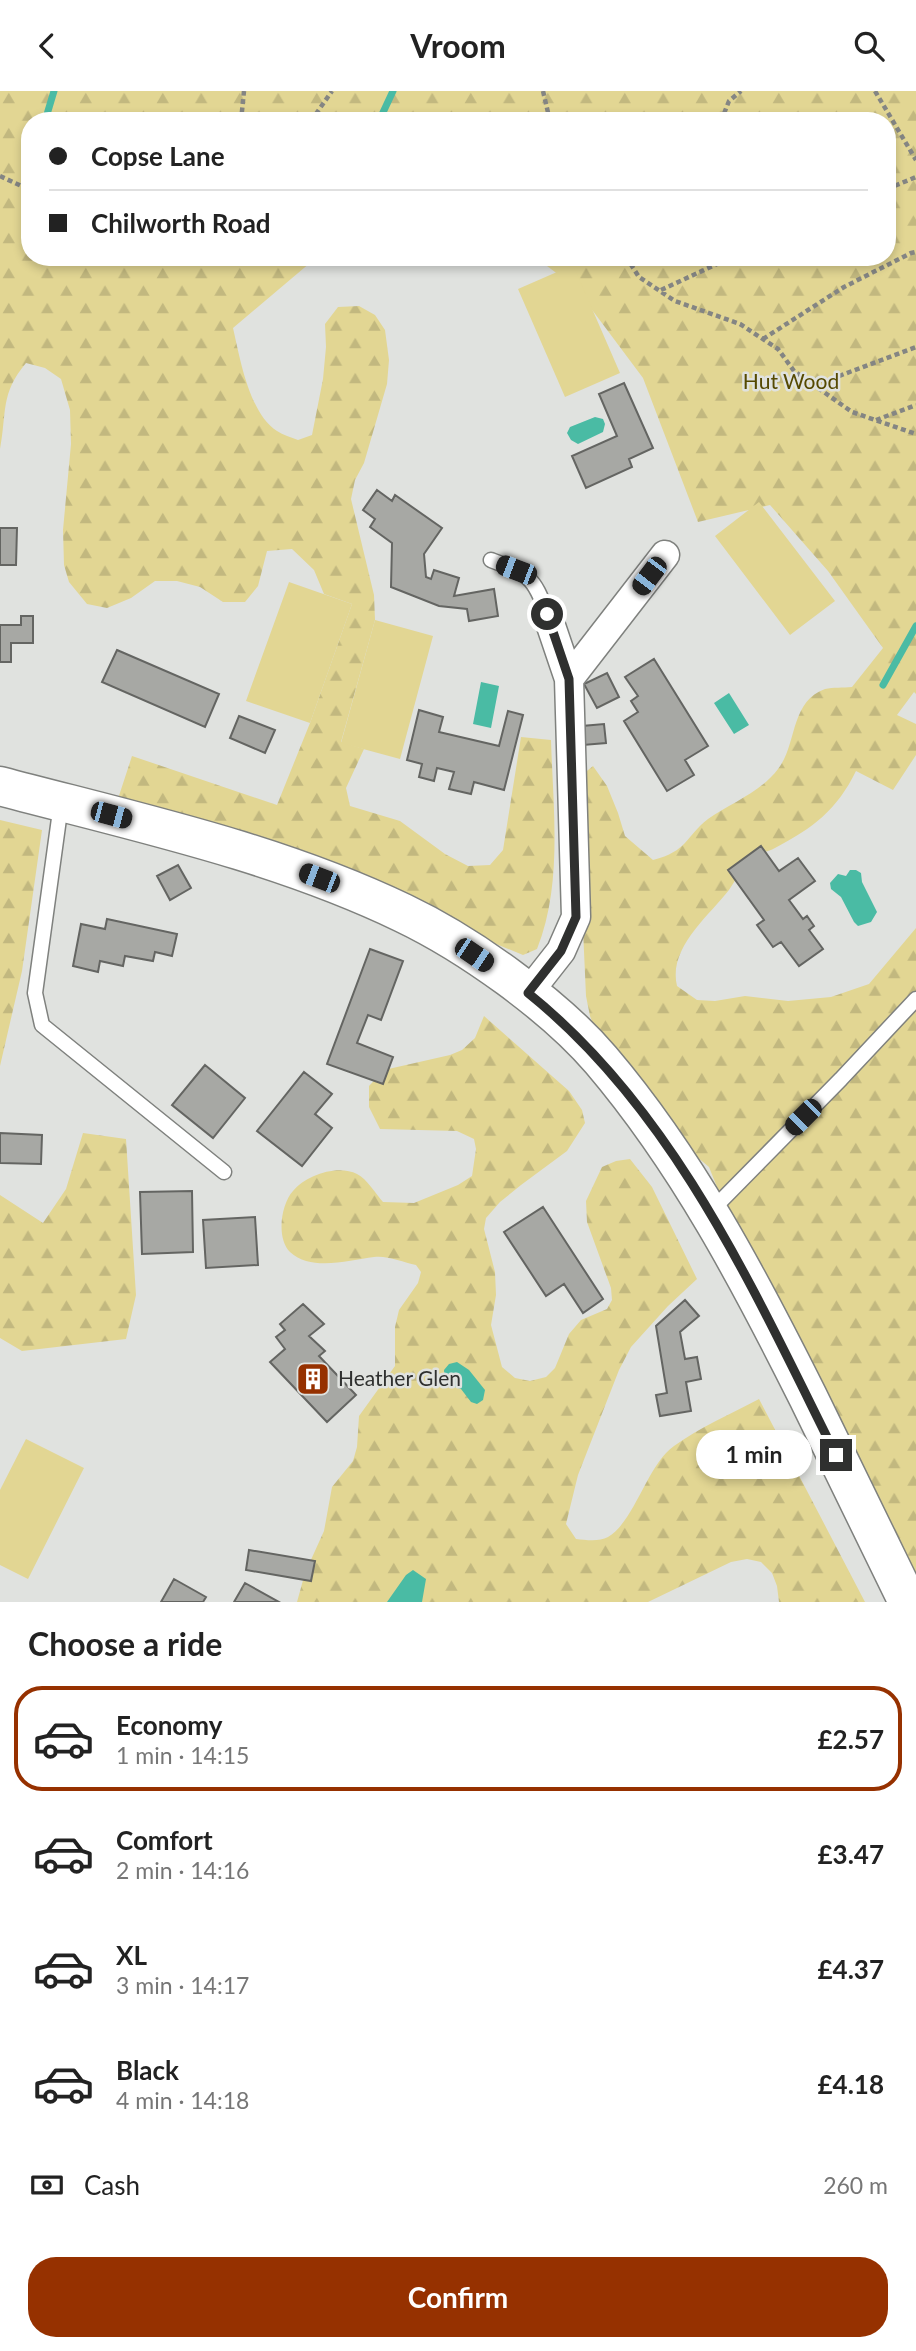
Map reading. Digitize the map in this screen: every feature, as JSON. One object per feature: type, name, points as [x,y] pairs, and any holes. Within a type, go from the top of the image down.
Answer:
[{"type":"main road","points":[[0,786],[242,852],[358,893],[406,914],[456,942],[528,993],[599,1057],[663,1139],[709,1213],[785,1351],[908,1602]]},
{"type":"street","points":[[569,679],[665,555]]},
{"type":"street","points":[[528,993],[561,951],[576,917],[569,679],[547,614]]},
{"type":"lane","points":[[491,560],[531,579],[547,614]]},
{"type":"lane","points":[[61,802],[35,993],[41,1025],[224,1172]]},
{"type":"lane","points":[[709,1213],[916,999]]},
{"type":"path","points":[[242,112],[244,91]]},
{"type":"path","points":[[317,112],[332,91]]},
{"type":"path","points":[[544,91],[548,112]]},
{"type":"path","points":[[725,112],[729,101],[741,91]]},
{"type":"path","points":[[875,91],[887,112]]},
{"type":"path","points":[[896,126],[916,160]]},
{"type":"path","points":[[0,176],[21,186]]},
{"type":"path","points":[[896,185],[916,177]]},
{"type":"path","points":[[896,261],[916,252]]},
{"type":"path","points":[[632,266],[639,277],[675,300],[740,324],[763,339],[778,349],[794,371],[852,412],[916,434]]},
{"type":"path","points":[[660,291],[713,266]]},
{"type":"path","points":[[763,339],[844,287],[885,266]]},
{"type":"path","points":[[815,386],[916,347]]},
{"type":"path","points":[[875,421],[916,405]]},
{"type":"green space","name":"Hut Wood","points":[[0,91],[916,91],[916,694],[914,692],[897,715],[916,724],[916,755],[893,790],[856,771],[841,797],[823,817],[775,848],[750,858],[729,890],[684,946],[676,972],[677,986],[697,1000],[715,1001],[745,996],[788,1001],[831,997],[869,984],[916,928],[916,1586],[729,1217],[709,1167],[678,1141],[599,1038],[586,996],[582,907],[582,775],[593,766],[607,786],[625,836],[653,860],[664,856],[680,848],[708,819],[754,791],[771,777],[784,759],[806,703],[825,689],[852,687],[883,648],[828,571],[770,505],[698,522],[643,378],[575,287],[547,266],[896,266],[896,112],[21,112],[21,266],[306,266],[233,328],[247,384],[259,412],[267,423],[279,432],[298,440],[312,435],[323,379],[325,324],[338,307],[359,306],[375,315],[385,330],[389,360],[387,384],[351,499],[374,595],[375,620],[341,742],[364,749],[346,788],[350,806],[400,821],[445,854],[468,866],[490,865],[503,850],[521,737],[551,740],[554,846],[550,898],[537,949],[523,955],[443,922],[115,808],[132,756],[277,805],[310,723],[352,604],[324,594],[314,570],[292,549],[267,551],[258,586],[245,602],[223,602],[200,587],[177,581],[155,581],[131,598],[107,608],[87,604],[69,582],[64,565],[63,530],[71,444],[70,410],[61,379],[45,368],[26,363],[8,394],[0,449]]},
{"type":"green space","points":[[573,266],[620,373],[565,397],[518,289]]},
{"type":"green space","points":[[759,502],[835,601],[790,635],[715,536]]},
{"type":"green space","points":[[289,582],[352,604],[310,723],[246,701]]},
{"type":"green space","points":[[375,620],[433,636],[400,759],[341,743]]},
{"type":"green space","points":[[0,820],[42,830],[22,971],[0,1066]]},
{"type":"green space","points":[[484,1016],[569,1091],[582,1110],[585,1123],[567,1151],[500,1202],[486,1218],[484,1229],[495,1272],[496,1295],[491,1325],[502,1367],[515,1378],[530,1381],[546,1377],[555,1368],[569,1334],[581,1320],[607,1309],[612,1300],[611,1288],[587,1222],[586,1201],[602,1167],[630,1159],[652,1187],[697,1279],[631,1347],[619,1370],[578,1475],[566,1524],[576,1539],[597,1540],[608,1537],[626,1519],[656,1466],[674,1446],[759,1399],[865,1602],[779,1602],[772,1573],[761,1562],[747,1559],[731,1562],[648,1602],[297,1602],[305,1573],[324,1531],[332,1487],[353,1461],[357,1447],[359,1416],[395,1366],[395,1327],[399,1310],[418,1283],[421,1272],[416,1265],[384,1257],[331,1263],[309,1262],[299,1258],[290,1252],[283,1238],[283,1212],[289,1197],[299,1185],[314,1176],[332,1171],[349,1171],[361,1176],[383,1202],[414,1203],[458,1185],[472,1176],[476,1149],[474,1139],[457,1131],[380,1129],[369,1107],[369,1086],[384,1070],[462,1050],[475,1038]]},
{"type":"green space","points":[[83,1133],[126,1139],[136,1295],[126,1339],[22,1351],[0,1338],[0,1195],[43,1223],[66,1189]]},
{"type":"green space","points":[[26,1439],[84,1468],[28,1579],[0,1565],[0,1490]]},
{"type":"shaded area","points":[[595,417],[603,419],[603,432],[578,444],[571,440],[567,433],[570,427]]},
{"type":"shaded area","points":[[481,682],[499,686],[491,728],[473,724]]},
{"type":"shaded area","points":[[729,693],[749,725],[734,734],[714,703]]},
{"type":"shaded area","points":[[850,870],[861,873],[862,882],[877,912],[871,922],[858,926],[841,897],[831,889],[830,883],[838,874],[846,876]]},
{"type":"shaded area","points":[[457,1362],[469,1370],[485,1390],[483,1400],[477,1404],[471,1402],[461,1389],[445,1384],[444,1370],[449,1364]]},
{"type":"shaded area","points":[[413,1570],[426,1579],[422,1602],[387,1602],[406,1575]]},
{"type":"building","points":[[624,383],[653,448],[629,459],[632,467],[586,488],[572,456],[617,436],[599,394]]},
{"type":"building","points":[[377,490],[392,501],[395,495],[442,528],[424,554],[426,577],[431,579],[434,570],[459,578],[454,596],[494,589],[498,616],[469,621],[467,609],[439,606],[391,587],[392,543],[370,527],[375,519],[363,510]]},
{"type":"building","points":[[0,528],[17,528],[16,565],[0,565]]},
{"type":"building","points":[[21,616],[33,616],[33,643],[11,643],[11,662],[0,662],[0,625],[21,625]]},
{"type":"building","points":[[117,650],[219,694],[205,727],[102,682]]},
{"type":"building","points":[[654,659],[708,746],[685,760],[694,775],[667,791],[624,721],[638,712],[631,701],[638,696],[625,677]]},
{"type":"building","points":[[607,673],[619,697],[597,708],[584,684]]},
{"type":"building","points":[[419,710],[443,717],[439,732],[499,746],[508,711],[523,715],[504,790],[474,782],[471,794],[449,789],[454,772],[437,768],[434,781],[419,777],[422,764],[407,760]]},
{"type":"building","points":[[239,716],[275,730],[265,753],[230,738]]},
{"type":"building","points":[[604,724],[606,743],[583,745],[582,726]]},
{"type":"building","points":[[761,846],[779,871],[798,858],[815,881],[789,900],[803,919],[807,916],[814,926],[809,930],[823,949],[799,966],[781,942],[773,947],[757,925],[764,920],[728,870]]},
{"type":"building","points":[[178,865],[191,888],[170,900],[157,876]]},
{"type":"building","points":[[107,919],[177,934],[172,956],[155,952],[153,961],[125,956],[123,966],[100,961],[98,972],[73,966],[81,924],[105,929]]},
{"type":"building","points":[[370,949],[403,961],[381,1020],[368,1015],[357,1043],[393,1057],[383,1084],[327,1064]]},
{"type":"building","points":[[205,1065],[245,1098],[213,1138],[172,1105]]},
{"type":"building","points":[[304,1072],[332,1094],[315,1114],[332,1128],[302,1166],[257,1131]]},
{"type":"building","points":[[0,1133],[42,1135],[41,1164],[0,1163]]},
{"type":"building","points":[[192,1191],[193,1252],[142,1254],[140,1192]]},
{"type":"building","points":[[543,1207],[603,1299],[583,1313],[564,1284],[546,1296],[504,1232]]},
{"type":"building","points":[[255,1217],[258,1265],[206,1268],[203,1220]]},
{"type":"building","points":[[685,1300],[699,1316],[680,1332],[685,1359],[697,1357],[701,1379],[686,1382],[691,1411],[660,1416],[656,1395],[667,1393],[656,1326]]},
{"type":"building","name":"Heather Glen","points":[[303,1304],[324,1324],[309,1336],[325,1351],[319,1356],[356,1395],[327,1422],[270,1362],[285,1349],[276,1337],[285,1330],[280,1324]]},
{"type":"building","points":[[249,1550],[315,1561],[311,1581],[246,1570]]},
{"type":"building","points":[[174,1579],[206,1597],[203,1602],[161,1602]]},
{"type":"building","points":[[245,1583],[279,1602],[234,1602]]},
{"type":"waterway","points":[[48,112],[54,91]]},
{"type":"waterway","points":[[383,112],[393,91]]},
{"type":"waterway","points":[[883,685],[916,626]]},
{"type":"place","name":"Heather Glen","points":[[313,1379]]},
{"type":"route","points":[[547,614],[569,679],[576,917],[561,951],[528,993],[599,1057],[663,1139],[729,1246],[836,1455]]}]
